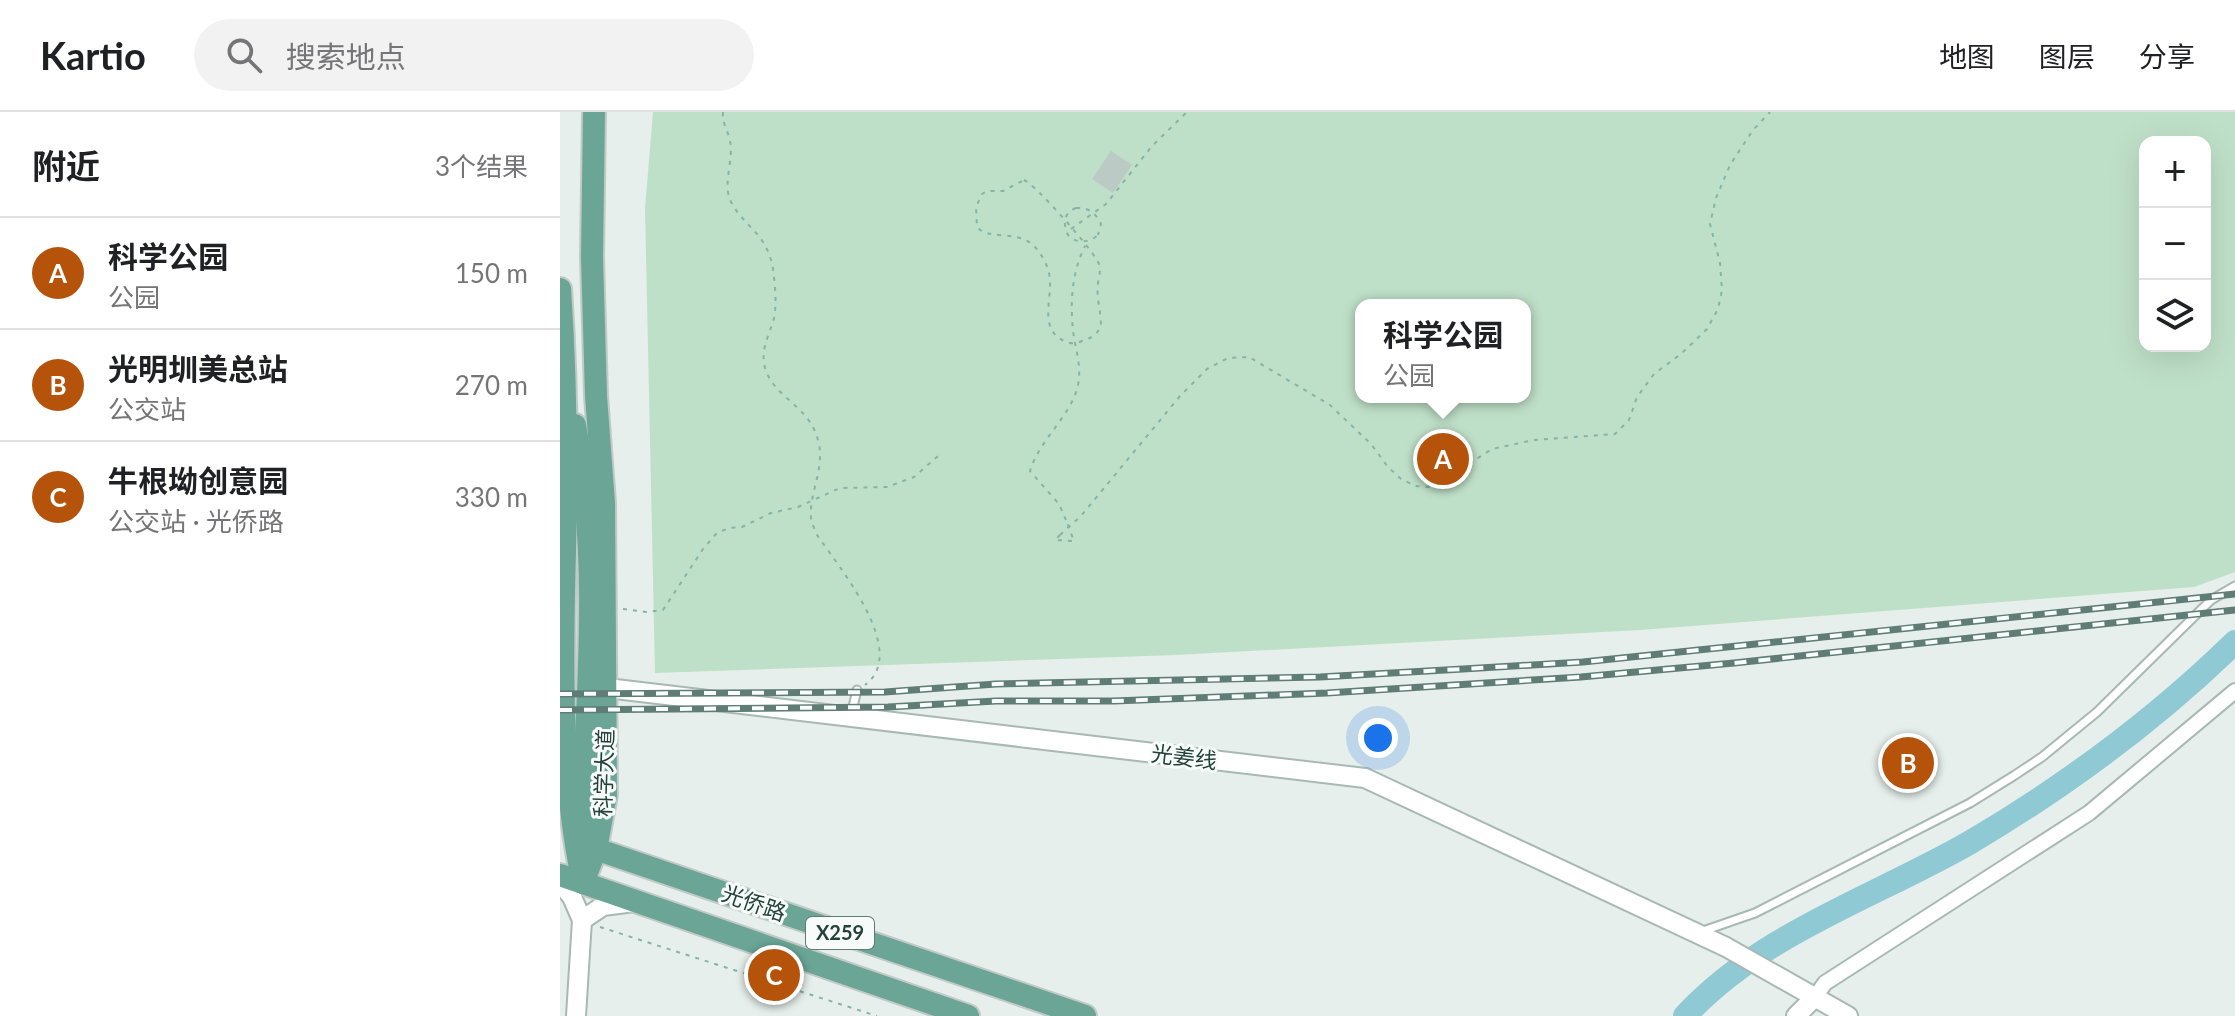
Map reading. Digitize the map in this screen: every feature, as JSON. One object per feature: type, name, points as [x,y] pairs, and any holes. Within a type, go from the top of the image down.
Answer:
[{"type":"main road","name":"科学大道","points":[[577,843],[606,795],[604,503],[596,396],[592,257],[594,112]]},
{"type":"main road","name":"科学大道","points":[[560,289],[566,375],[565,549],[560,658],[563,758],[583,883]]},
{"type":"main road","name":"光侨路","points":[[577,843],[1085,1016]]},
{"type":"main road","name":"光侨路","points":[[560,875],[968,1016]]},
{"type":"street","name":"光姜线","points":[[607,688],[1365,778],[1726,947],[1815,997]]},
{"type":"street","points":[[1796,1016],[1825,983],[2089,813],[2235,691]]},
{"type":"street","points":[[560,882],[572,897],[582,920],[575,1012]]},
{"type":"street","points":[[582,920],[603,906],[638,902]]},
{"type":"street","points":[[1810,1016],[1815,997]]},
{"type":"street","points":[[1815,997],[1848,1016]]},
{"type":"lane","points":[[1697,933],[1755,913],[1970,803],[2015,775],[2067,738],[2211,600],[2235,586]]},
{"type":"lane","points":[[850,717],[857,690]]},
{"type":"path","points":[[723,112],[722,123],[730,140],[728,195],[761,237],[773,272],[775,315],[764,345],[765,368],[770,378],[804,412],[814,427],[820,464],[811,519],[817,535],[879,634],[881,650],[877,673],[857,690]]},
{"type":"path","points":[[1071,229],[1106,204],[1152,146],[1187,112]]},
{"type":"path","points":[[1085,246],[1075,265],[1072,295],[1073,332],[1080,370],[1078,387],[1030,471],[1059,504],[1066,520],[1074,541],[1055,540],[1060,535],[1081,516],[1180,396],[1207,369],[1228,358],[1249,357],[1330,405],[1371,444],[1401,479],[1416,486],[1428,487],[1492,449],[1534,440],[1615,434],[1629,420],[1637,397],[1654,374],[1707,329],[1718,309],[1722,290],[1720,263],[1710,224],[1716,198],[1730,165],[1753,130],[1770,112]]},
{"type":"path","points":[[1027,181],[1071,229],[1100,267],[1097,299],[1101,326],[1094,336],[1079,343],[1056,336],[1049,327],[1049,274],[1034,246],[1016,235],[980,231],[977,227],[977,202],[987,191],[1003,191],[1017,182],[1027,181]]},
{"type":"path","points":[[1076,208],[1093,212],[1101,224],[1098,235],[1085,242],[1070,238],[1065,228],[1065,218],[1076,208]]},
{"type":"path","points":[[606,607],[646,612],[663,610],[717,533],[742,527],[771,513],[798,507],[840,488],[887,487],[914,477],[938,456]]},
{"type":"path","points":[[582,920],[877,1016]]},
{"type":"green space","points":[[653,112],[2235,112],[2235,572],[2194,587],[1640,630],[1176,655],[655,673],[645,208]]},
{"type":"building","points":[[1111,151],[1132,165],[1113,193],[1092,179]]},
{"type":"waterway","points":[[1685,1016],[1715,987],[1783,939],[1969,843],[2040,799],[2141,725],[2235,642]]},
{"type":"railway","points":[[560,694],[885,692],[996,684],[1320,677],[1583,662],[2235,594]]},
{"type":"railway","points":[[560,710],[888,707],[996,701],[1114,701],[1327,693],[1581,677],[2235,610]]},
{"type":"place","name":"科学公园","points":[[1443,459]]},
{"type":"place","name":"光明圳美总站","points":[[1908,763]]},
{"type":"place","name":"牛根坳创意园","points":[[774,975]]}]
